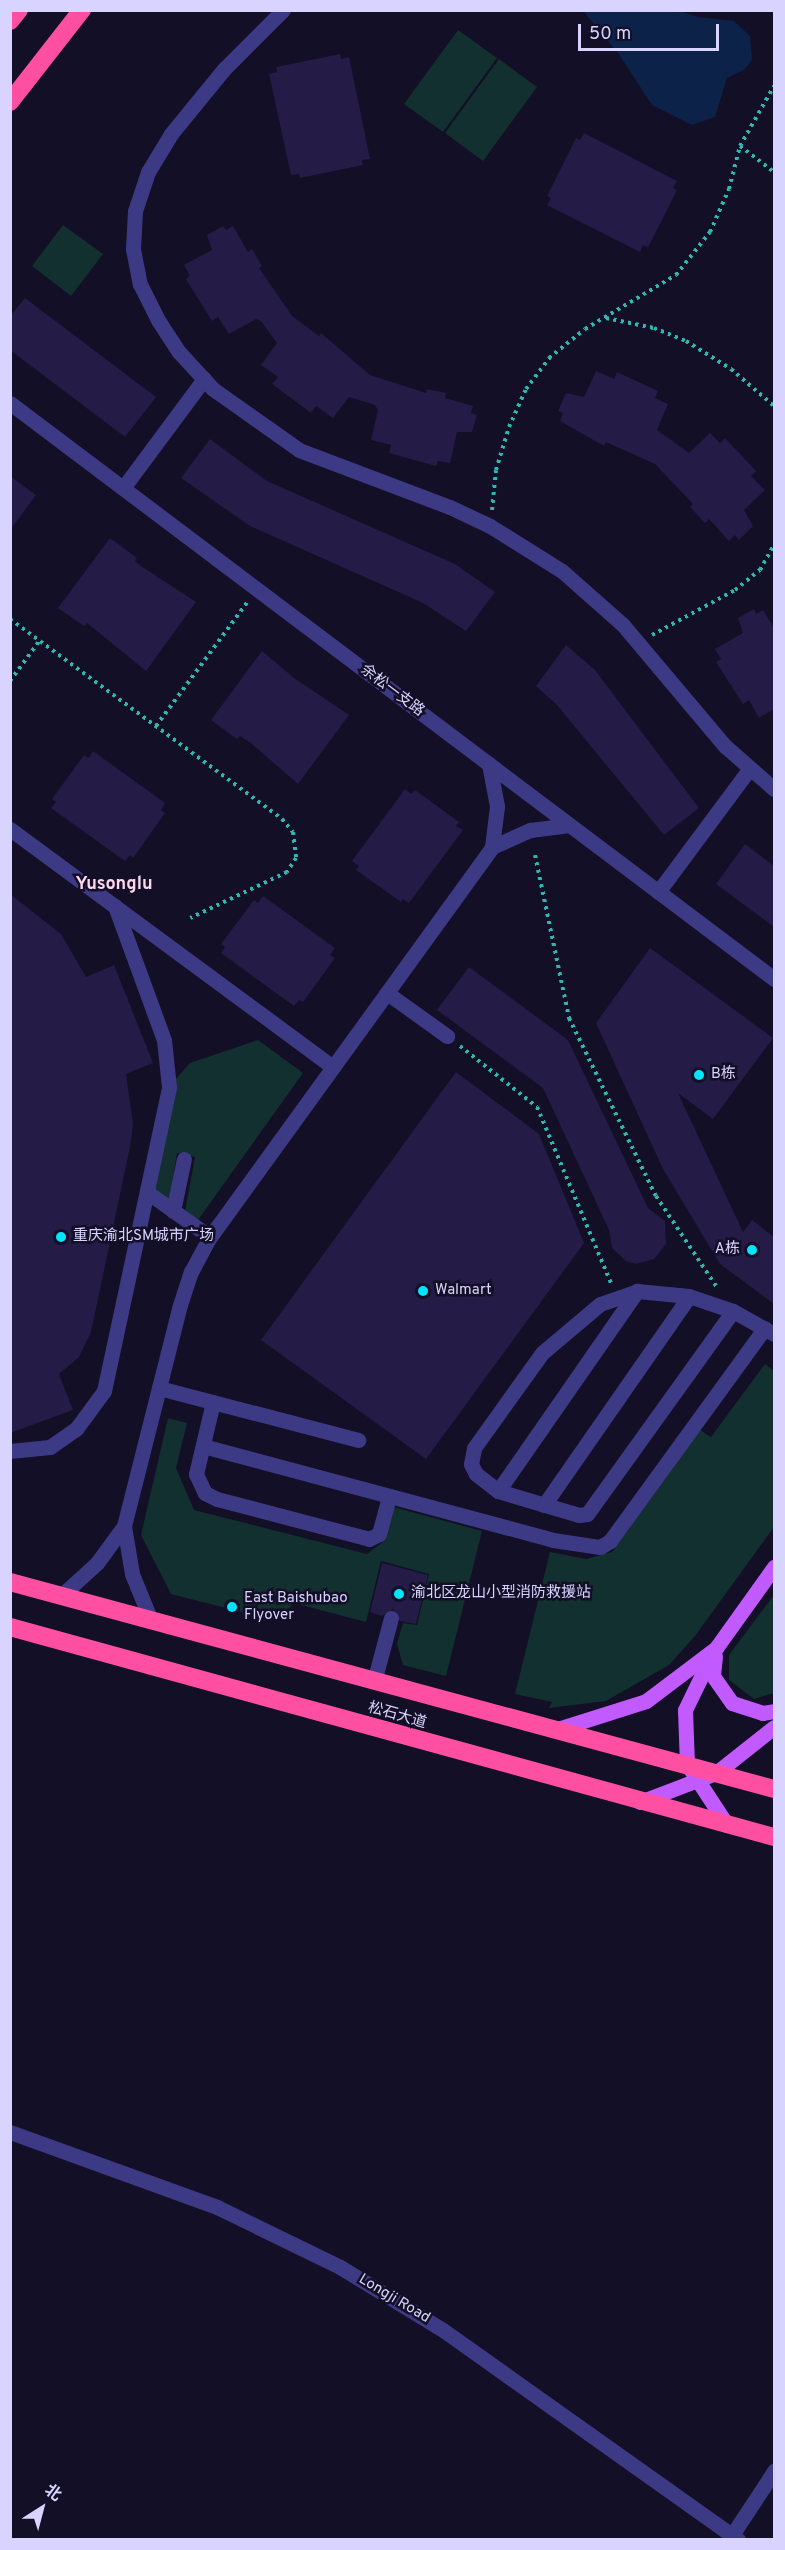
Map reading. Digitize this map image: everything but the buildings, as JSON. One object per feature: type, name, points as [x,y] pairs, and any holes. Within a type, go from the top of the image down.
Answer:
[{"type":"highway","points":[[10,21],[19,10]]},
{"type":"highway","points":[[10,102],[82,10]]},
{"type":"highway","name":"松石大道","points":[[10,1582],[63,1594],[561,1728],[774,1790]]},
{"type":"highway","name":"松石大道","points":[[10,1627],[774,1837]]},
{"type":"main road","points":[[727,1825],[696,1782],[687,1764],[685,1710],[716,1647],[774,1568]]},
{"type":"main road","points":[[716,1647],[713,1676],[732,1703],[762,1713],[774,1711]]},
{"type":"main road","points":[[561,1728],[646,1701],[716,1647]]},
{"type":"main road","points":[[640,1802],[716,1773],[774,1727]]},
{"type":"street","points":[[283,10],[224,69],[171,134],[148,172],[135,211],[133,249],[140,284],[179,352],[204,379],[255,422],[299,450],[450,507],[490,526],[562,571],[638,643],[725,746],[774,789]]},
{"type":"street","points":[[123,488],[204,379]]},
{"type":"street","name":"余松一支路","points":[[11,403],[774,979]]},
{"type":"street","points":[[63,1594],[97,1563],[124,1526],[180,1305],[192,1272],[210,1237],[492,847],[497,806],[489,764]]},
{"type":"street","points":[[658,891],[750,768]]},
{"type":"street","points":[[492,847],[530,830],[570,825]]},
{"type":"street","points":[[10,829],[333,1067]]},
{"type":"street","points":[[10,1451],[50,1447],[76,1429],[104,1390],[169,1087],[170,1064],[115,906]]},
{"type":"street","points":[[387,993],[447,1036]]},
{"type":"street","points":[[173,1211],[184,1159]]},
{"type":"street","points":[[147,1192],[210,1237]]},
{"type":"street","points":[[203,1446],[553,1540],[600,1547],[610,1541],[770,1331],[733,1311],[689,1296],[637,1291],[600,1304],[568,1327],[542,1353],[474,1448],[471,1464],[476,1474],[498,1491],[579,1515],[594,1510],[733,1311]]},
{"type":"street","points":[[498,1491],[637,1291]]},
{"type":"street","points":[[544,1504],[689,1296]]},
{"type":"street","points":[[159,1388],[358,1440]]},
{"type":"street","points":[[213,1402],[196,1474],[198,1484],[217,1499],[369,1539],[379,1534],[389,1496]]},
{"type":"street","points":[[124,1526],[132,1574],[150,1618]]},
{"type":"street","points":[[375,1678],[391,1618]]},
{"type":"street","name":"Longji Road","points":[[10,2132],[217,2207],[340,2267],[443,2330],[735,2537]]},
{"type":"street","points":[[735,2537],[774,2472]]},
{"type":"path","points":[[490,526],[496,470],[509,426],[526,389],[549,358],[605,318],[676,275],[710,232],[729,189],[740,146],[774,86]]},
{"type":"path","points":[[740,146],[774,172]]},
{"type":"path","points":[[605,318],[654,328],[686,341],[731,369],[774,406]]},
{"type":"path","points":[[638,643],[735,590],[760,570],[774,545]]},
{"type":"path","points":[[156,726],[257,589]]},
{"type":"path","points":[[10,619],[282,819],[293,832],[297,848],[287,872],[190,918]]},
{"type":"path","points":[[10,681],[40,640]]},
{"type":"path","points":[[535,855],[568,1018],[656,1196],[733,1311]]},
{"type":"path","points":[[447,1036],[537,1107],[617,1298]]},
{"type":"green space","points":[[458,30],[497,58],[443,132],[404,104]]},
{"type":"green space","points":[[499,59],[537,87],[483,161],[445,133]]},
{"type":"green space","points":[[63,225],[103,254],[71,296],[32,266]]},
{"type":"green space","points":[[258,1040],[303,1073],[198,1220],[185,1211],[195,1157],[177,1153],[169,1200],[155,1191],[175,1080],[190,1063]]},
{"type":"green space","points":[[765,1364],[774,1371],[774,1527],[695,1636],[669,1665],[606,1701],[549,1708],[552,1702],[515,1694],[550,1552],[586,1559],[612,1552],[700,1430],[711,1437]]},
{"type":"green space","points":[[168,1418],[187,1423],[176,1468],[194,1510],[367,1554],[384,1541],[393,1507],[482,1531],[446,1676],[403,1665],[397,1644],[403,1623],[417,1625],[429,1574],[381,1561],[366,1622],[294,1603],[278,1621],[171,1594],[141,1535]]},
{"type":"green space","points":[[774,1595],[774,1693],[754,1699],[729,1680],[729,1655]]},
{"type":"water","points":[[583,11],[680,11],[698,17],[734,21],[750,36],[752,60],[745,69],[727,78],[715,117],[692,125],[652,105],[618,53]]},
{"type":"place","name":"B栋","points":[[699,1075]]},
{"type":"place","name":"重庆渝北SM城市广场","points":[[61,1237]]},
{"type":"place","name":"A栋","points":[[752,1250]]},
{"type":"place","name":"Walmart","points":[[423,1291]]},
{"type":"place","name":"渝北区龙山小型消防救援站","points":[[399,1594]]},
{"type":"place","name":"East Baishubao Flyover","points":[[232,1607]]},
{"type":"district","name":"Yusonglu","points":[[114,885]]}]
